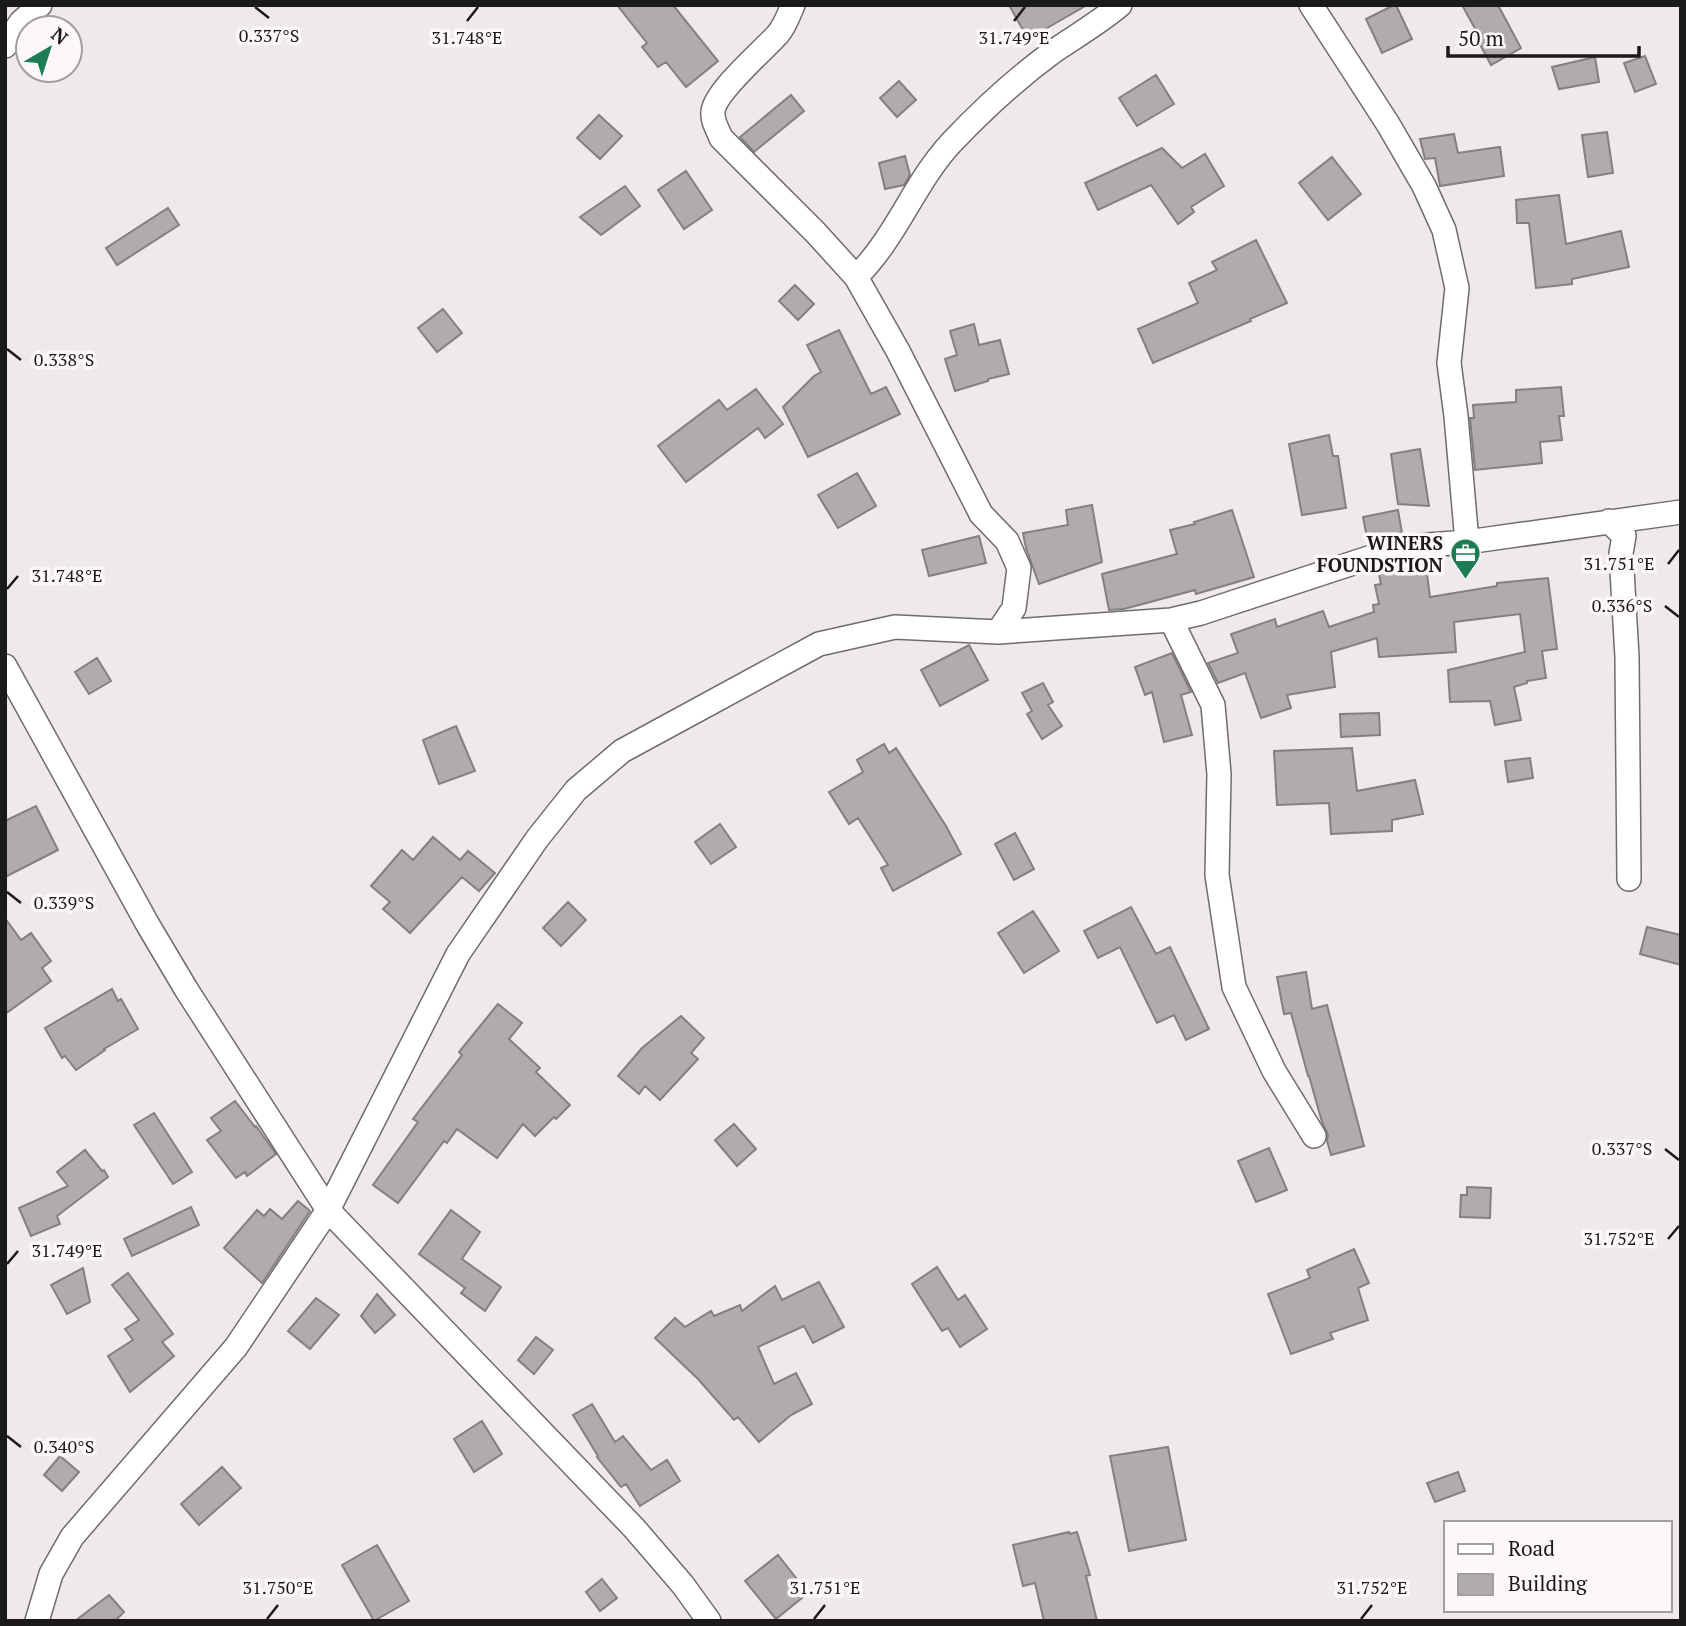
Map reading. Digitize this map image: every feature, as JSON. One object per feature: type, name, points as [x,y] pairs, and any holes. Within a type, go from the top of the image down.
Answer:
[{"type":"street","points":[[5,46],[21,22],[40,5]]},
{"type":"street","points":[[793,5],[780,32],[720,96],[712,111],[715,124],[721,138],[856,277],[898,351],[981,514],[1007,541],[1019,568],[1014,608],[998,632]]},
{"type":"street","points":[[856,277],[894,229],[923,180],[949,145],[1011,84],[1120,5]]},
{"type":"street","points":[[1311,5],[1388,124],[1424,187],[1444,230],[1457,288],[1449,363],[1467,542]]},
{"type":"street","points":[[37,1621],[51,1574],[72,1537],[236,1347],[328,1210],[458,954],[537,839],[576,790],[622,751],[819,644],[895,627],[998,632],[1171,620],[1201,614],[1402,547],[1467,542],[1681,512]]},
{"type":"street","points":[[1609,521],[1623,536],[1629,879]]},
{"type":"street","points":[[1171,620],[1213,705],[1219,774],[1217,875],[1234,987],[1274,1071],[1314,1136]]},
{"type":"street","points":[[5,666],[186,989],[328,1210],[634,1528],[683,1585],[709,1621]]},
{"type":"building","points":[[617,5],[673,5],[718,61],[686,87],[666,62],[658,67],[642,47],[647,43]]},
{"type":"building","points":[[1009,5],[1087,5],[1028,39]]},
{"type":"building","points":[[1394,5],[1412,39],[1382,53],[1366,19]]},
{"type":"building","points":[[1462,5],[1498,5],[1521,48],[1491,65]]},
{"type":"building","points":[[1645,56],[1656,84],[1635,92],[1624,63]]},
{"type":"building","points":[[1595,57],[1599,82],[1559,89],[1552,67]]},
{"type":"building","points":[[1156,75],[1174,104],[1137,126],[1119,98]]},
{"type":"building","points":[[899,81],[916,100],[897,117],[880,98]]},
{"type":"building","points":[[791,95],[804,111],[754,152],[740,137]]},
{"type":"building","points":[[599,115],[622,136],[600,159],[577,138]]},
{"type":"building","points":[[1607,132],[1613,173],[1588,177],[1582,135]]},
{"type":"building","points":[[1454,134],[1458,153],[1500,147],[1504,176],[1440,186],[1435,158],[1425,159],[1420,139]]},
{"type":"building","points":[[1162,148],[1182,168],[1205,154],[1224,186],[1191,207],[1194,212],[1178,224],[1151,185],[1098,210],[1085,183]]},
{"type":"building","points":[[905,156],[910,175],[904,185],[885,189],[879,163]]},
{"type":"building","points":[[1332,157],[1361,194],[1328,220],[1299,183]]},
{"type":"building","points":[[686,171],[712,210],[684,229],[658,190]]},
{"type":"building","points":[[625,186],[640,206],[601,235],[580,217]]},
{"type":"building","points":[[1559,195],[1566,244],[1621,231],[1629,267],[1572,279],[1572,284],[1536,288],[1529,223],[1517,223],[1516,200]]},
{"type":"building","points":[[168,208],[179,225],[117,265],[106,248]]},
{"type":"building","points":[[1256,240],[1287,303],[1153,363],[1138,329],[1198,303],[1189,283],[1217,270],[1212,262]]},
{"type":"building","points":[[795,285],[814,304],[798,320],[779,301]]},
{"type":"building","points":[[443,309],[462,333],[437,352],[418,328]]},
{"type":"building","points":[[974,324],[979,345],[1000,340],[1009,374],[955,391],[945,359],[957,355],[950,331]]},
{"type":"building","points":[[839,330],[871,394],[886,387],[900,414],[808,457],[783,407],[821,372],[807,345]]},
{"type":"building","points":[[1561,387],[1564,416],[1559,416],[1562,440],[1540,442],[1542,463],[1475,470],[1470,418],[1474,418],[1473,405],[1516,402],[1516,390]]},
{"type":"building","points":[[756,389],[783,424],[765,438],[758,428],[686,482],[658,446],[719,400],[727,410]]},
{"type":"building","points":[[1329,435],[1333,456],[1338,456],[1346,508],[1302,515],[1289,444]]},
{"type":"building","points":[[1420,449],[1429,506],[1398,504],[1391,454]]},
{"type":"building","points":[[857,473],[876,506],[838,528],[818,495]]},
{"type":"building","points":[[1092,505],[1102,562],[1039,584],[1023,533],[1068,525],[1066,510]]},
{"type":"building","points":[[1232,510],[1254,577],[1196,594],[1195,590],[1124,609],[1109,610],[1102,574],[1177,554],[1170,530]]},
{"type":"building","points":[[1398,510],[1402,533],[1368,543],[1363,517]]},
{"type":"building","points":[[979,536],[986,563],[929,576],[922,550]]},
{"type":"building","points":[[1423,559],[1430,597],[1497,586],[1497,583],[1548,578],[1557,649],[1542,651],[1546,678],[1527,681],[1514,687],[1521,720],[1495,725],[1490,701],[1450,702],[1448,670],[1525,652],[1520,614],[1454,622],[1456,652],[1379,657],[1377,638],[1331,652],[1335,687],[1287,695],[1291,708],[1261,718],[1245,673],[1218,683],[1208,663],[1238,653],[1231,634],[1275,619],[1277,627],[1323,611],[1329,627],[1374,612],[1373,605],[1379,604],[1375,585],[1381,584],[1378,570],[1405,561]]},
{"type":"building","points":[[969,645],[988,680],[940,706],[921,670]]},
{"type":"building","points":[[1172,653],[1191,692],[1181,695],[1192,735],[1164,742],[1152,692],[1145,695],[1135,667]]},
{"type":"building","points":[[97,658],[111,681],[89,694],[75,672]]},
{"type":"building","points":[[1043,683],[1053,702],[1048,705],[1062,726],[1042,739],[1027,714],[1032,711],[1022,693]]},
{"type":"building","points":[[1379,713],[1380,735],[1341,737],[1340,714]]},
{"type":"building","points":[[456,726],[475,771],[439,784],[423,740]]},
{"type":"building","points":[[884,744],[889,753],[896,748],[961,854],[893,891],[881,868],[888,865],[858,818],[849,824],[829,792],[863,772],[857,760]]},
{"type":"building","points":[[1352,748],[1357,791],[1415,780],[1423,814],[1392,820],[1392,831],[1331,834],[1329,803],[1277,805],[1274,751]]},
{"type":"building","points":[[1530,758],[1533,778],[1508,782],[1505,761]]},
{"type":"building","points":[[36,806],[58,850],[5,877],[5,821]]},
{"type":"building","points":[[720,824],[736,847],[711,864],[695,842]]},
{"type":"building","points":[[1015,833],[1034,869],[1014,880],[995,844]]},
{"type":"building","points":[[433,837],[460,860],[468,851],[495,873],[479,891],[462,877],[410,933],[383,909],[390,902],[371,886],[402,850],[413,860]]},
{"type":"building","points":[[568,902],[586,920],[561,946],[543,928]]},
{"type":"building","points":[[1131,907],[1156,954],[1170,947],[1209,1029],[1186,1040],[1174,1015],[1157,1023],[1120,947],[1098,958],[1084,931]]},
{"type":"building","points":[[1033,911],[1059,951],[1024,973],[998,933]]},
{"type":"building","points":[[5,918],[21,940],[31,933],[51,961],[42,968],[51,981],[5,1014]]},
{"type":"building","points":[[1647,927],[1681,935],[1681,965],[1640,954]]},
{"type":"building","points":[[1306,972],[1312,1009],[1327,1005],[1364,1146],[1331,1155],[1328,1135],[1291,1013],[1284,1014],[1277,977]]},
{"type":"building","points":[[112,989],[138,1029],[76,1070],[65,1056],[62,1058],[45,1028]]},
{"type":"building","points":[[498,1004],[522,1023],[509,1039],[540,1068],[536,1072],[570,1105],[535,1136],[523,1124],[497,1158],[457,1129],[447,1143],[444,1141],[398,1203],[373,1185],[418,1122],[413,1119],[462,1055],[459,1052]]},
{"type":"building","points":[[681,1016],[704,1038],[691,1053],[698,1059],[660,1100],[645,1086],[639,1094],[618,1076],[642,1048]]},
{"type":"building","points":[[235,1101],[276,1154],[247,1176],[245,1172],[236,1178],[207,1140],[221,1131],[211,1118]]},
{"type":"building","points":[[154,1113],[192,1172],[173,1184],[134,1125]]},
{"type":"building","points":[[734,1124],[756,1149],[737,1166],[715,1140]]},
{"type":"building","points":[[1269,1148],[1287,1190],[1256,1202],[1238,1161]]},
{"type":"building","points":[[85,1150],[108,1177],[57,1216],[60,1224],[31,1236],[19,1208],[68,1186],[57,1172]]},
{"type":"building","points":[[1467,1187],[1491,1188],[1490,1218],[1460,1217],[1461,1195],[1467,1195]]},
{"type":"building","points":[[298,1201],[310,1211],[262,1283],[224,1248],[257,1210],[264,1216],[270,1209],[282,1219]]},
{"type":"building","points":[[191,1207],[199,1225],[132,1256],[124,1239]]},
{"type":"building","points":[[451,1210],[480,1232],[462,1259],[501,1287],[485,1311],[461,1293],[465,1288],[419,1254]]},
{"type":"building","points":[[1354,1249],[1369,1283],[1358,1288],[1368,1320],[1330,1333],[1333,1339],[1291,1354],[1268,1294],[1310,1278],[1307,1270]]},
{"type":"building","points":[[937,1267],[958,1300],[965,1295],[987,1329],[960,1347],[948,1328],[942,1331],[912,1284]]},
{"type":"building","points":[[83,1268],[90,1302],[67,1314],[51,1285]]},
{"type":"building","points":[[128,1273],[173,1334],[162,1342],[174,1356],[130,1392],[108,1356],[133,1340],[125,1329],[139,1320],[112,1285]]},
{"type":"building","points":[[819,1282],[844,1327],[813,1343],[804,1326],[758,1347],[774,1384],[796,1373],[812,1404],[791,1415],[759,1442],[738,1417],[734,1420],[698,1379],[655,1338],[675,1318],[685,1327],[711,1311],[714,1316],[740,1305],[742,1311],[775,1286],[782,1300]]},
{"type":"building","points":[[377,1294],[395,1315],[375,1333],[361,1316]]},
{"type":"building","points":[[316,1298],[339,1315],[310,1349],[288,1331]]},
{"type":"building","points":[[536,1337],[553,1350],[534,1374],[518,1360]]},
{"type":"building","points":[[592,1404],[615,1442],[623,1436],[651,1470],[667,1460],[680,1481],[640,1506],[626,1484],[621,1487],[597,1457],[573,1415]]},
{"type":"building","points":[[482,1421],[502,1454],[474,1472],[454,1439]]},
{"type":"building","points":[[1168,1447],[1186,1540],[1129,1551],[1110,1456]]},
{"type":"building","points":[[60,1456],[79,1472],[62,1491],[44,1475]]},
{"type":"building","points":[[222,1467],[241,1488],[199,1525],[181,1504]]},
{"type":"building","points":[[1458,1472],[1465,1491],[1435,1502],[1427,1483]]},
{"type":"building","points":[[1077,1532],[1090,1575],[1086,1576],[1097,1621],[1044,1621],[1035,1583],[1023,1586],[1013,1545]]},
{"type":"building","points":[[377,1545],[409,1601],[374,1621],[342,1565]]},
{"type":"building","points":[[778,1555],[808,1593],[776,1619],[745,1581]]},
{"type":"building","points":[[602,1579],[617,1598],[600,1611],[586,1592]]},
{"type":"building","points":[[109,1595],[124,1612],[115,1621],[75,1621]]},
{"type":"place","name":"WINERS FOUNDSTION","points":[[1466,580]]}]
